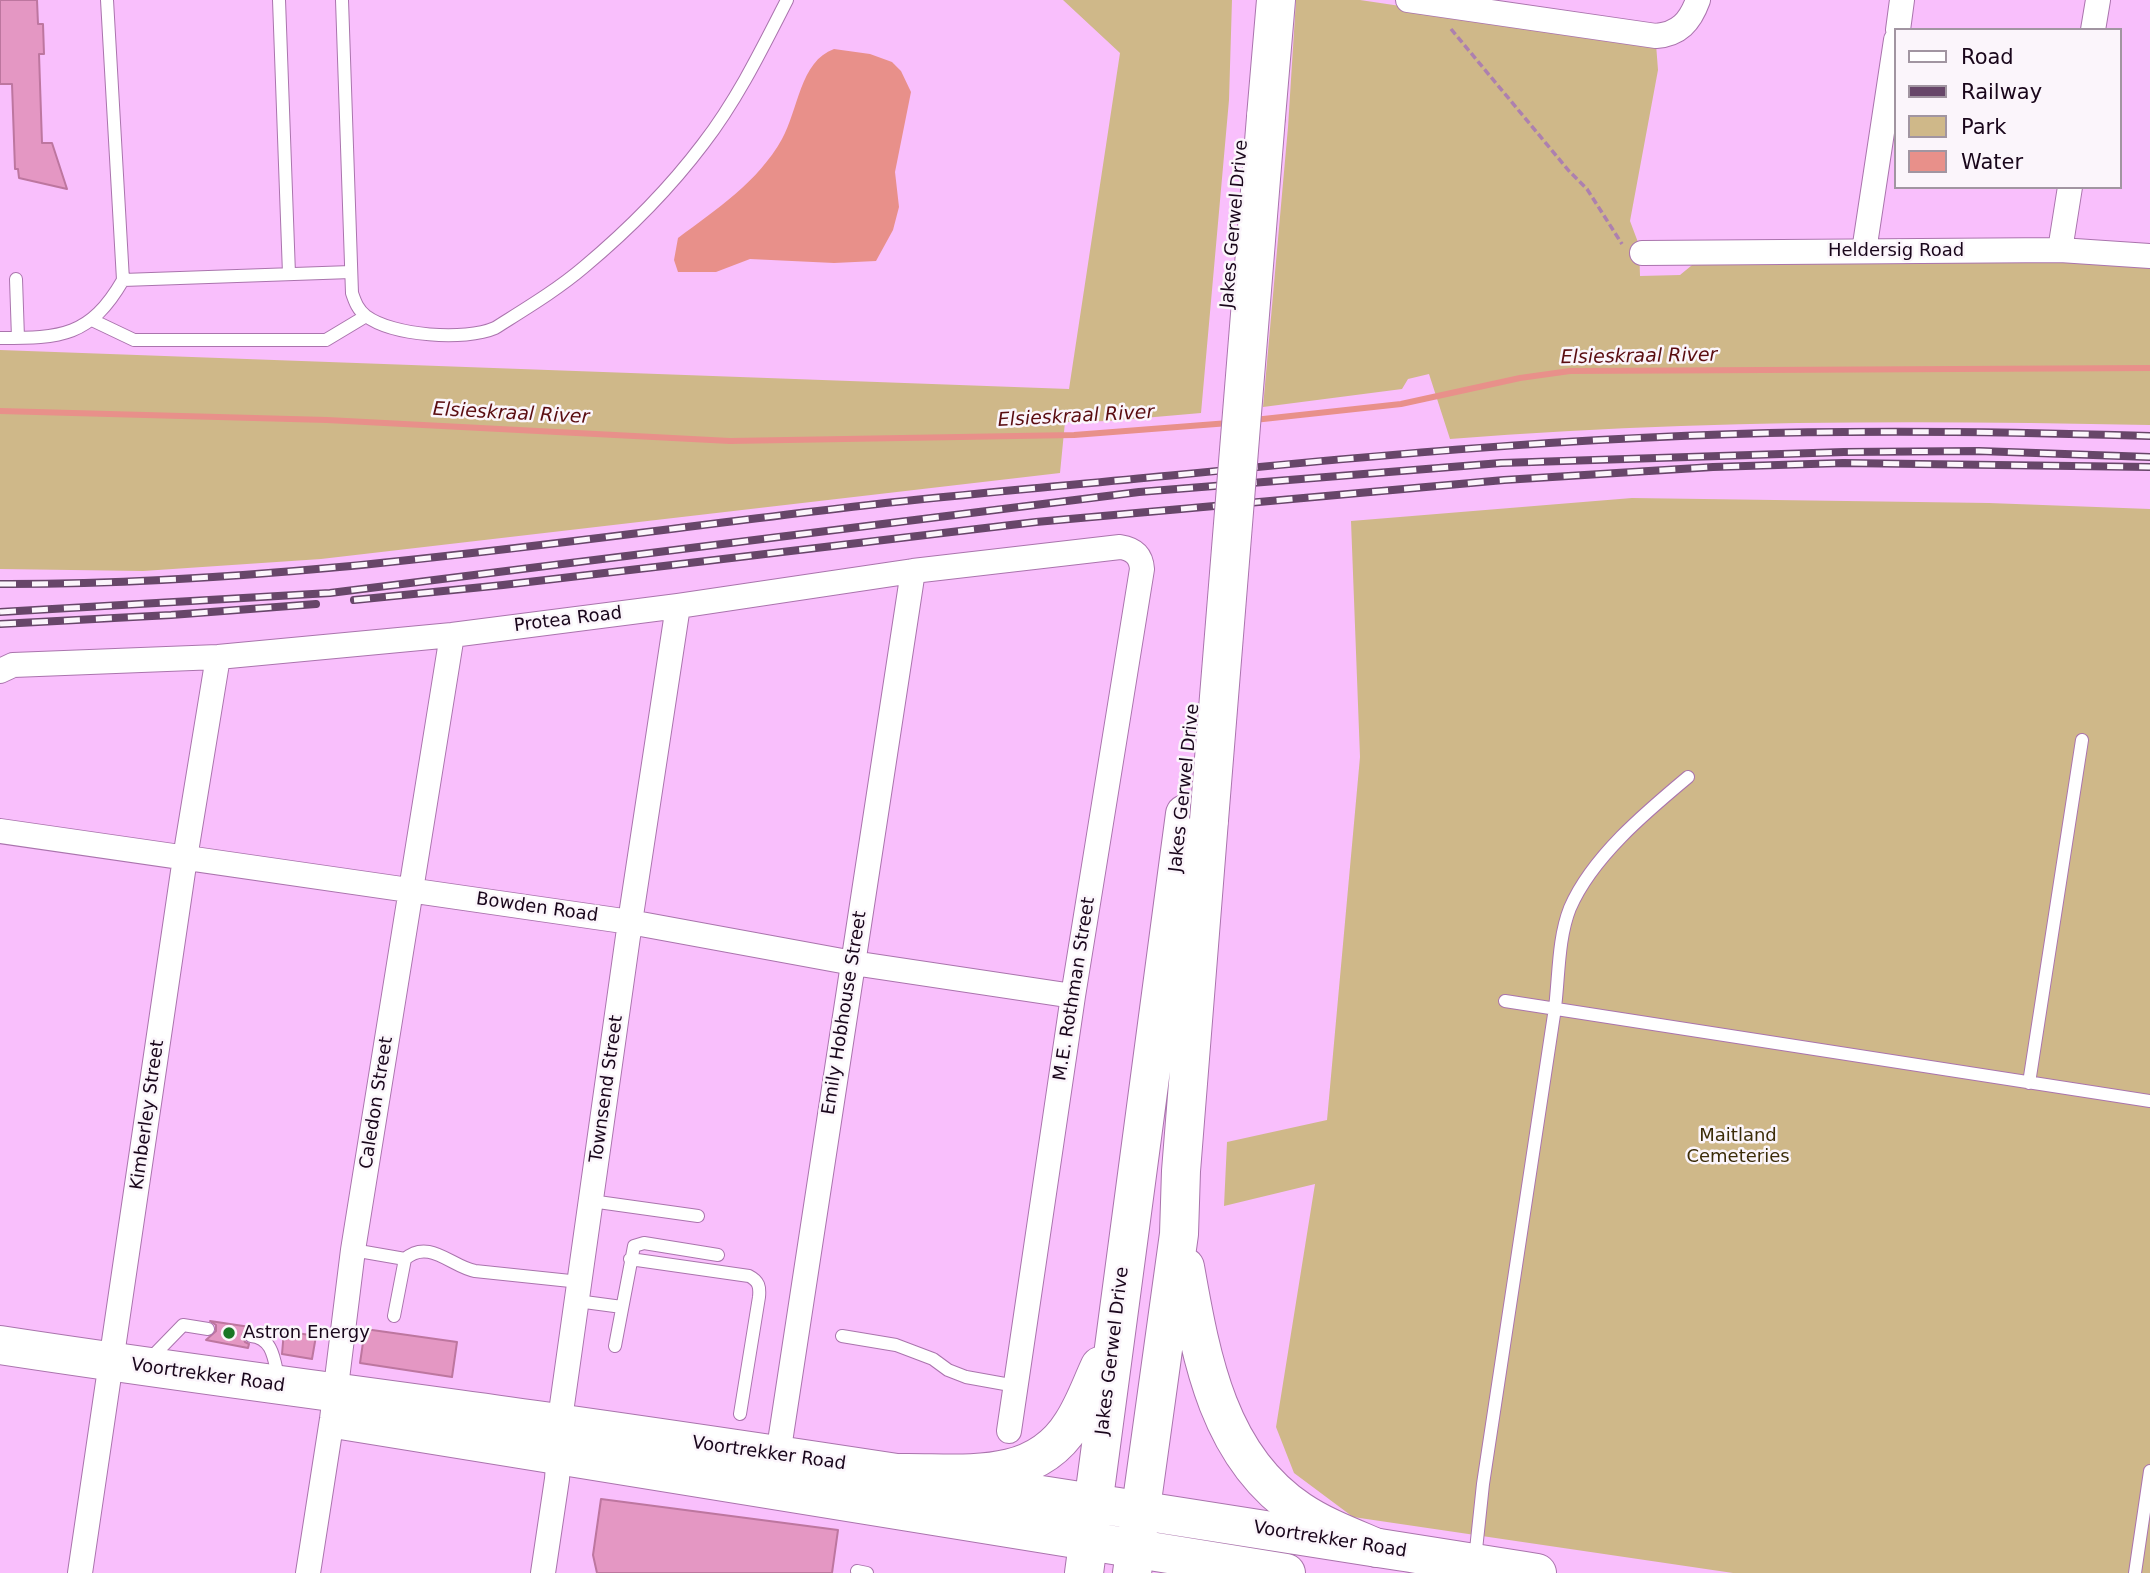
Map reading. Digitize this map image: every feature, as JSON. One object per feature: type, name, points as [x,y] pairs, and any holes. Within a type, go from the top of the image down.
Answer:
[{"type":"main road","name":"Jakes Gerwel Drive","points":[[1134,1561],[1179,1234],[1197,817],[1255,115],[1257,5]]},
{"type":"main road","name":"Jakes Gerwel Drive","points":[[1086,1557],[1116,1329],[1197,817]]},
{"type":"main road","points":[[1179,1234],[1211,1386],[1224,1420],[1240,1449],[1261,1477],[1291,1505],[1326,1526],[1377,1548]]},
{"type":"main road","points":[[901,1473],[1005,1470],[1024,1465],[1046,1454],[1066,1433],[1079,1412],[1116,1329]]},
{"type":"main road","name":"Voortrekker Road","points":[[0,1345],[121,1371],[334,1406],[559,1438],[778,1455],[1537,1573]]},
{"type":"main road","name":"Voortrekker Road","points":[[0,1368],[121,1371],[280,1387],[334,1406]]},
{"type":"main road","name":"Voortrekker Road","points":[[559,1438],[1086,1557],[1286,1573]]},
{"type":"street","points":[[1412,1],[1656,36],[1671,34],[1685,26],[1698,0]]},
{"type":"street","points":[[1898,28],[1902,0]]},
{"type":"street","points":[[2093,28],[2098,0]]},
{"type":"street","points":[[1864,251],[1895,47]]},
{"type":"street","points":[[2060,250],[2070,189]]},
{"type":"street","name":"Heldersig Road","points":[[1642,253],[2060,250],[2150,256]]},
{"type":"street","name":"Protea Road","points":[[0,671],[13,665],[218,657],[452,635],[678,606],[912,571],[1120,547],[1133,551]]},
{"type":"street","name":"M.E. Rothman Street","points":[[1009,1432],[1073,996],[1142,569],[1138,555],[1133,551]]},
{"type":"street","name":"Emily Hobhouse Street","points":[[778,1455],[912,571]]},
{"type":"street","name":"Townsend Street","points":[[543,1573],[578,1291],[678,606]]},
{"type":"street","name":"Caledon Street","points":[[309,1573],[354,1251],[452,635]]},
{"type":"street","name":"Kimberley Street","points":[[80,1573],[121,1371],[185,858],[218,657]]},
{"type":"street","name":"Bowden Road","points":[[0,831],[631,922],[853,963],[1073,996]]},
{"type":"lane","points":[[0,338],[39,337],[71,332],[93,320],[110,302],[122,280],[107,0]]},
{"type":"lane","points":[[279,0],[289,275]]},
{"type":"lane","points":[[342,0],[352,293],[357,306],[366,316],[397,329],[466,334],[485,332],[582,269],[656,198],[703,144],[760,53],[787,0]]},
{"type":"lane","points":[[122,280],[351,272]]},
{"type":"lane","points":[[16,279],[18,338]]},
{"type":"lane","points":[[93,320],[134,340],[326,340],[366,316]]},
{"type":"lane","points":[[2029,1083],[2082,740]]},
{"type":"lane","points":[[1475,1563],[1483,1484],[1555,1008],[1564,929],[1570,908],[1581,887],[1597,866],[1650,809],[1688,777]]},
{"type":"lane","points":[[1505,1001],[2150,1101]]},
{"type":"lane","points":[[591,1201],[698,1216]]},
{"type":"lane","points":[[615,1346],[634,1246],[641,1243],[718,1255]]},
{"type":"lane","points":[[354,1251],[405,1259]]},
{"type":"lane","points":[[394,1316],[405,1259],[412,1253],[421,1252],[442,1254],[462,1268],[578,1291],[622,1307]]},
{"type":"lane","points":[[630,1259],[749,1276],[756,1280],[759,1297],[740,1414]]},
{"type":"lane","points":[[121,1371],[183,1325],[208,1329]]},
{"type":"lane","points":[[251,1336],[263,1338],[270,1346],[280,1387]]},
{"type":"lane","points":[[842,1336],[896,1345],[933,1359],[948,1370],[966,1377],[1016,1386]]},
{"type":"lane","points":[[2135,1573],[2150,1471]]},
{"type":"path","points":[[1412,1],[1443,19],[1569,171],[1587,189],[1629,256],[1642,253]]},
{"type":"green space","points":[[1063,0],[1232,0],[1229,100],[1201,413],[1065,422],[1060,473],[321,559],[143,571],[0,569],[0,350],[1069,389],[1120,53]]},
{"type":"green space","points":[[1296,0],[1360,0],[1656,44],[1658,70],[1630,221],[1639,245],[1640,276],[1680,275],[1697,261],[2150,262],[2150,425],[1800,423],[1625,428],[1450,439],[1429,374],[1408,379],[1402,389],[1263,407],[1288,127]]},
{"type":"green space","name":"Maitland Cemeteries","points":[[1632,498],[1989,503],[2150,509],[2150,1573],[1733,1573],[1353,1517],[1294,1473],[1276,1427],[1315,1184],[1224,1206],[1227,1142],[1327,1120],[1360,757],[1351,521]]},
{"type":"water","points":[[834,49],[870,54],[892,62],[901,71],[911,92],[895,172],[899,207],[893,230],[876,261],[834,263],[750,259],[716,272],[678,272],[674,260],[678,238],[736,194],[761,169],[782,139],[807,75],[823,55]]},
{"type":"building","points":[[0,0],[37,0],[38,24],[43,24],[44,54],[39,54],[42,143],[52,143],[67,189],[19,178],[18,169],[15,169],[12,84],[0,84]]},
{"type":"building","points":[[210,1321],[250,1327],[242,1335],[249,1344],[248,1348],[206,1340],[216,1331],[216,1325]]},
{"type":"building","points":[[365,1329],[457,1342],[452,1377],[360,1363]]},
{"type":"building","points":[[284,1331],[316,1336],[312,1359],[282,1354]]},
{"type":"building","points":[[601,1499],[838,1530],[832,1573],[597,1573],[593,1555]]},
{"type":"waterway","name":"Elsieskraal River","points":[[1254,420],[1401,404],[1520,378],[1570,371],[2150,368]]},
{"type":"waterway","name":"Elsieskraal River","points":[[0,411],[327,420],[730,441],[1074,435],[1229,423]]},
{"type":"railway","points":[[0,584],[113,582],[337,567],[930,498],[1343,459],[1595,440],[1762,433],[1884,432],[2150,436]]},
{"type":"railway","points":[[0,612],[330,593],[1139,492],[1501,463],[1844,452],[1979,451],[2150,457]]},
{"type":"railway","points":[[354,600],[1036,522],[1504,480],[1713,467],[1843,463],[2150,467]]},
{"type":"railway","points":[[0,624],[316,604]]},
{"type":"place","name":"Astron Energy","points":[[229,1333]]}]
